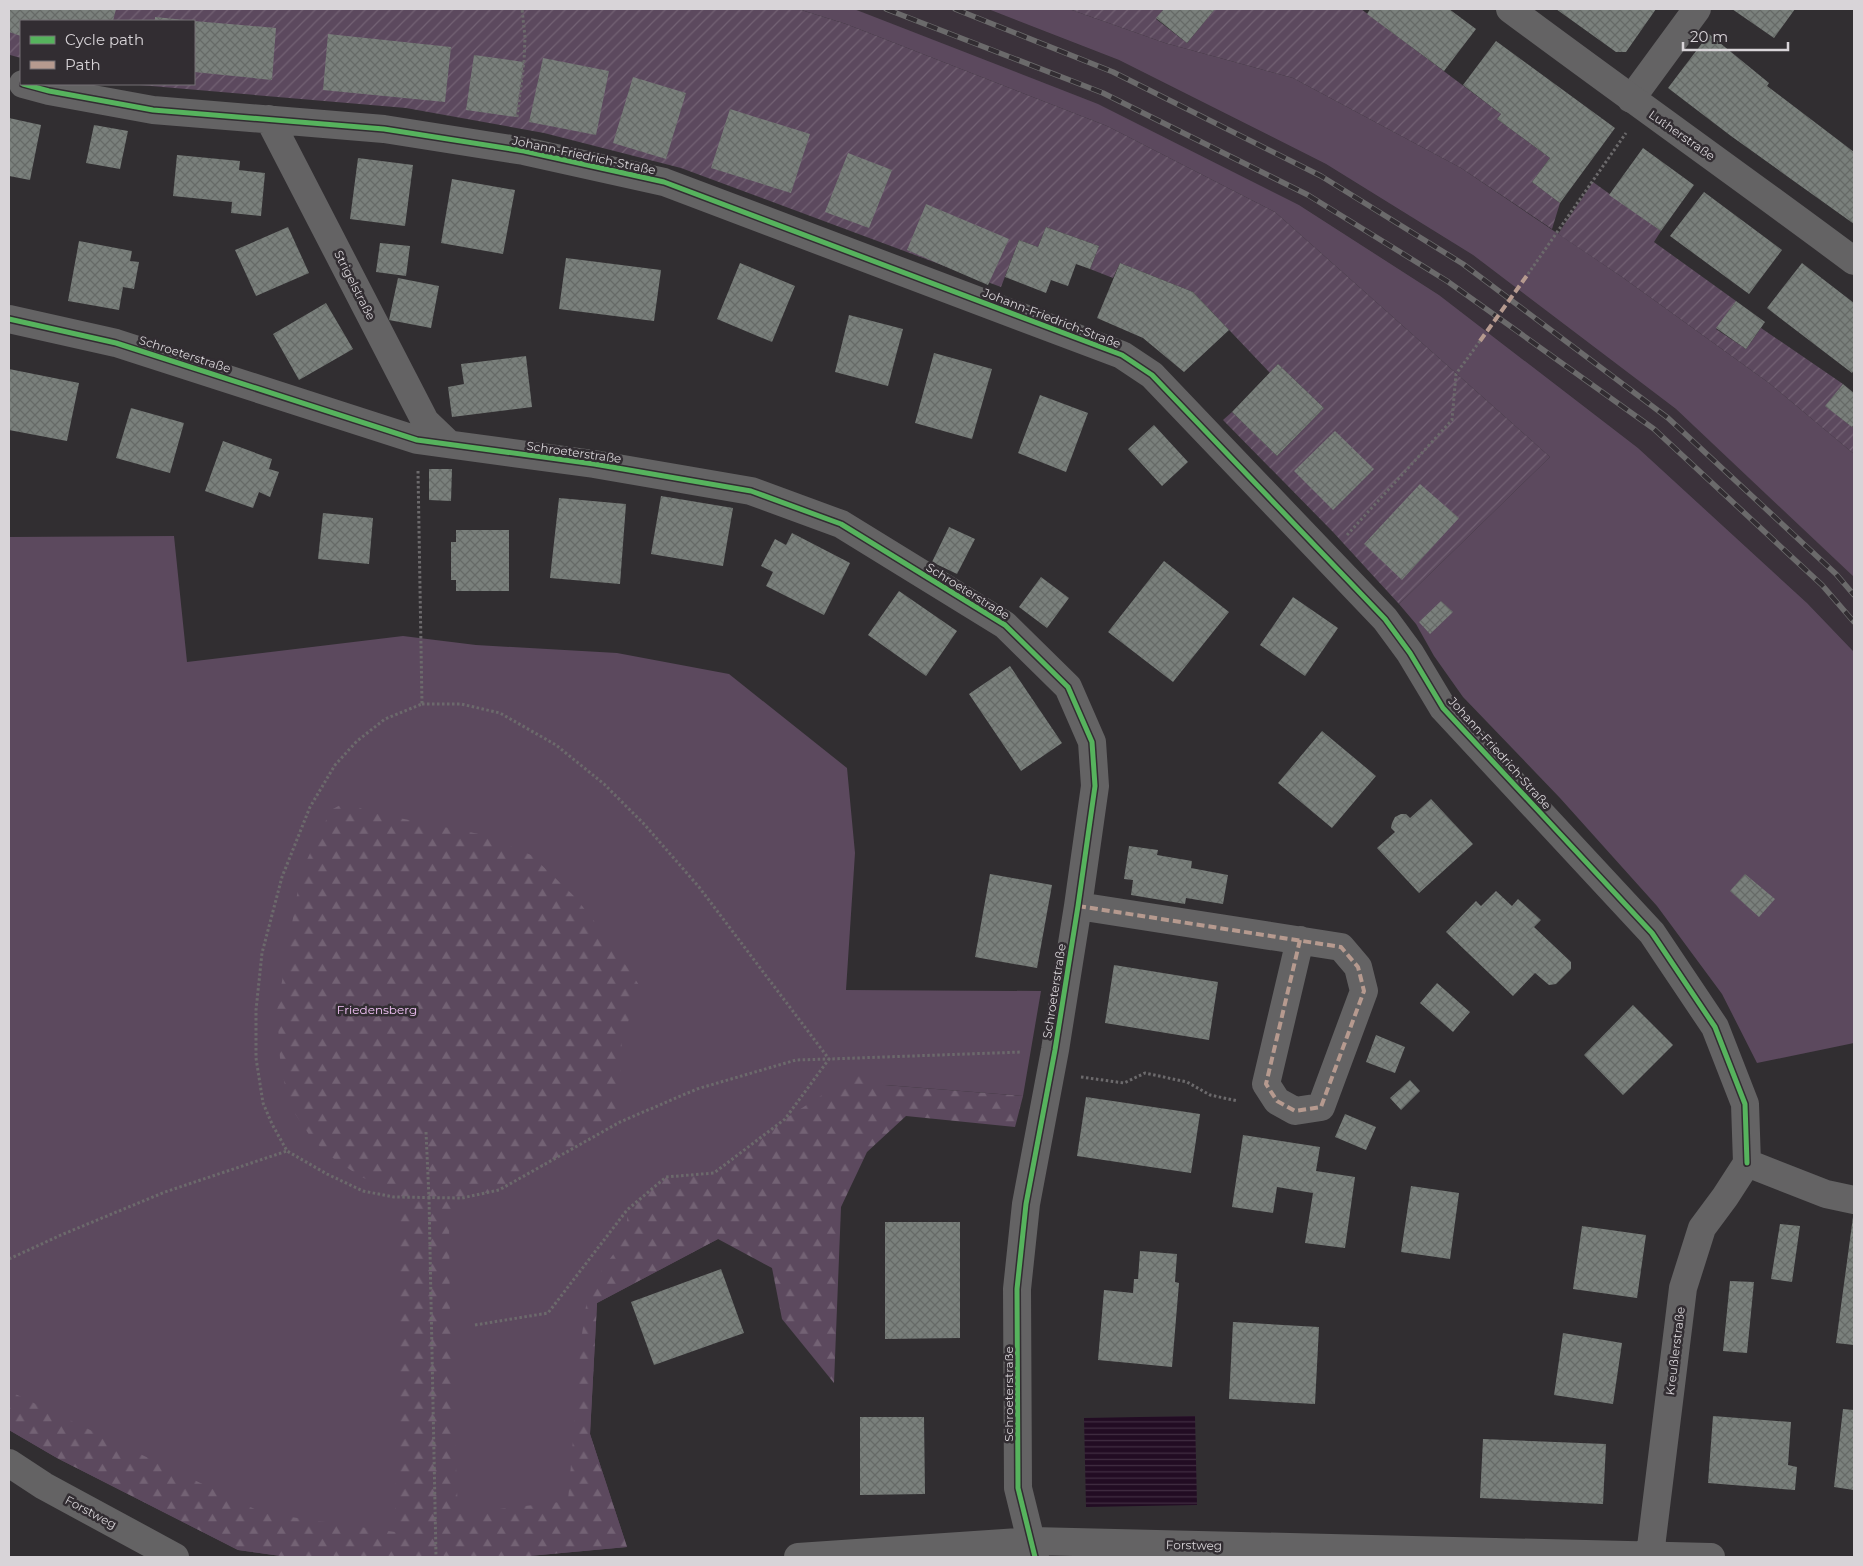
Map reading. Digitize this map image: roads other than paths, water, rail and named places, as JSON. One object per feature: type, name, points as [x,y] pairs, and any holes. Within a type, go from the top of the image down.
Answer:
[{"type":"street","name":"Lutherstraße","points":[[1510,9],[1854,261]]},
{"type":"street","points":[[1631,99],[1697,9]]},
{"type":"street","name":"Johann-Friedrich-Straße","points":[[26,85],[153,110],[384,129],[524,151],[664,182],[1122,355],[1152,376],[1385,619],[1410,653],[1443,708],[1652,933],[1715,1027],[1745,1104],[1747,1163]]},
{"type":"street","name":"Strigelstraße","points":[[269,119],[425,421],[449,444]]},
{"type":"street","name":"Schroeterstraße","points":[[9,319],[116,343],[418,440],[594,464],[751,491],[841,524],[1005,625],[1068,687],[1092,742],[1094,786],[1078,906],[1055,1050],[1026,1204],[1018,1290],[1018,1488],[1033,1549]]},
{"type":"street","points":[[1078,906],[1300,940],[1341,947],[1358,967],[1364,991],[1321,1107],[1295,1111],[1277,1101],[1266,1084],[1300,940]]},
{"type":"street","points":[[1747,1163],[1826,1194],[1854,1200]]},
{"type":"street","name":"Kreußlerstraße","points":[[1650,1555],[1683,1288],[1702,1228],[1747,1163]]},
{"type":"street","name":"Forstweg","points":[[9,1463],[44,1486],[175,1557]]},
{"type":"street","name":"Forstweg","points":[[798,1557],[1033,1549],[1711,1557]]},
{"type":"railway","points":[[886,9],[1103,93],[1308,195],[1447,281],[1654,429],[1822,585],[1854,622]]},
{"type":"railway","points":[[955,9],[1113,72],[1321,176],[1463,264],[1668,418],[1836,574],[1854,595]]},
{"type":"park label","name":"Friedensberg","points":[[377,1009]]}]
